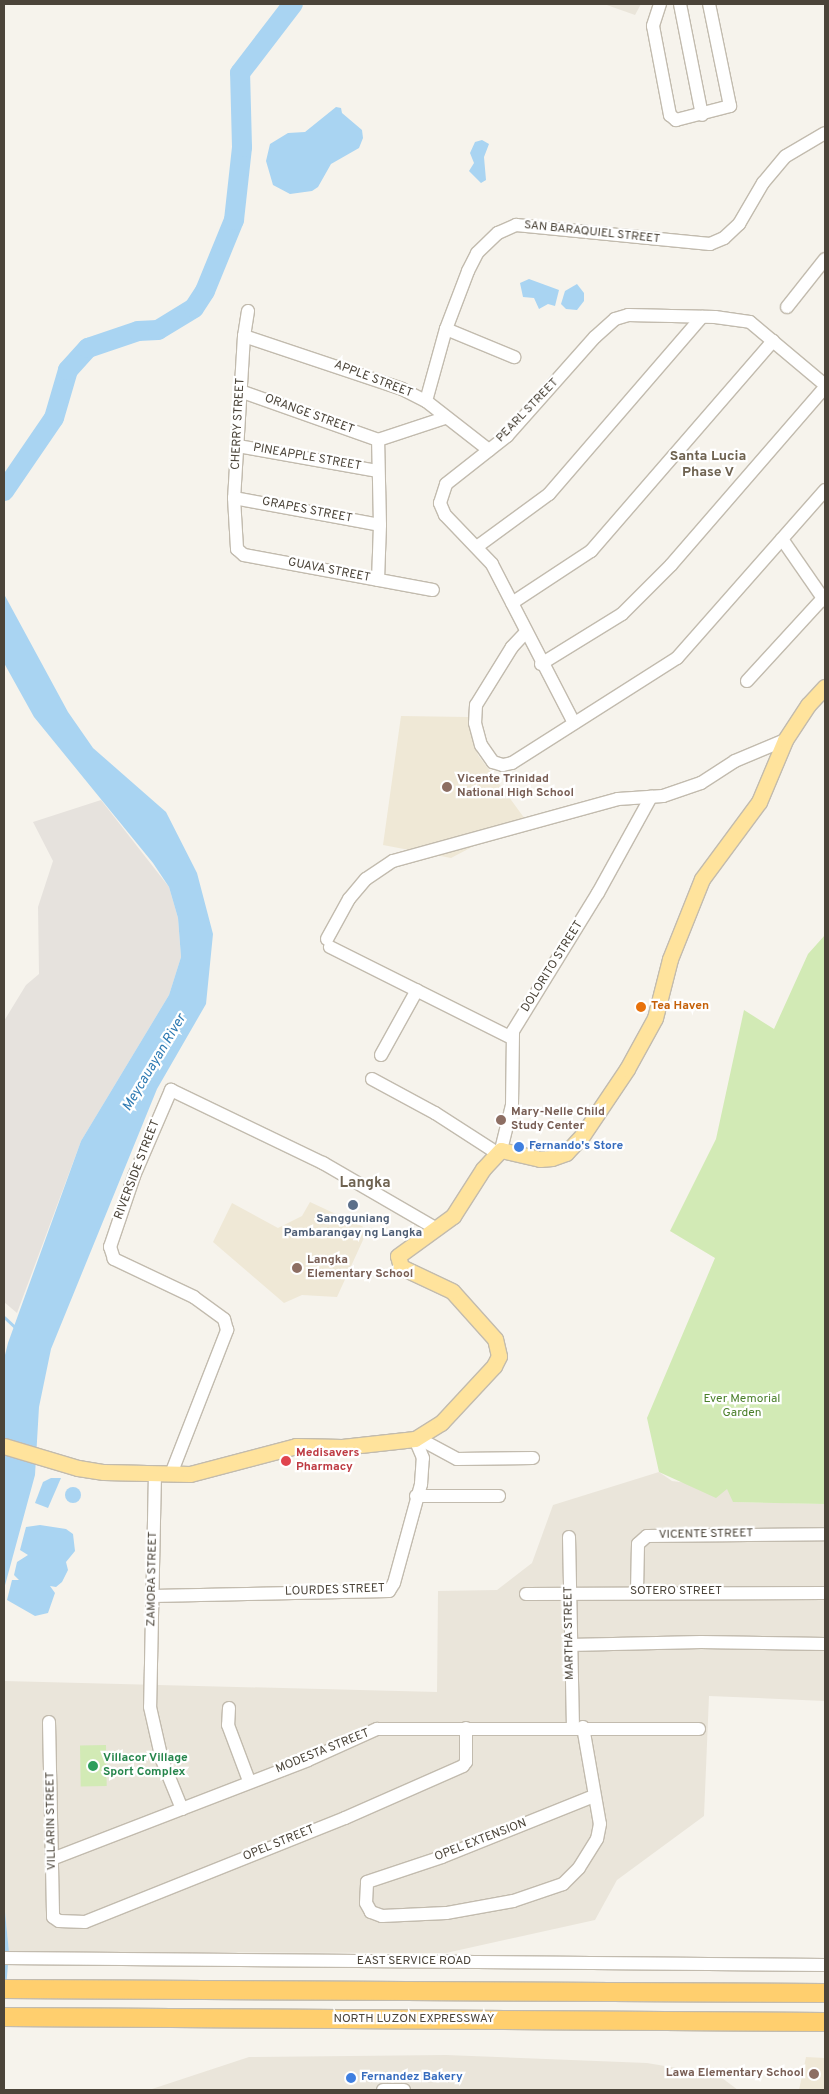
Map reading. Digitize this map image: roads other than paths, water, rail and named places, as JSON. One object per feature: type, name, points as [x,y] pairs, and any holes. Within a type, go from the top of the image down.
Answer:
[{"type":"highway","points":[[4,1989],[825,1993]]},
{"type":"highway","name":"NORTH LUZON EXPRESSWAY","points":[[4,2017],[825,2022]]},
{"type":"main road","points":[[4,1446],[43,1456],[78,1468],[104,1472],[190,1474],[296,1446],[352,1446],[416,1439],[440,1422],[494,1366],[499,1356],[495,1339],[452,1291],[401,1267],[398,1263],[401,1252],[437,1229],[453,1216],[499,1151],[540,1159],[566,1153],[598,1113],[655,1018],[670,959],[702,879],[759,802],[785,740],[808,705],[825,687]]},
{"type":"street","points":[[660,4],[653,26],[670,115],[676,120],[728,109],[731,102],[709,4]]},
{"type":"street","points":[[680,4],[702,115]]},
{"type":"street","name":"SAN BARAQUIEL STREET","points":[[426,402],[446,330],[477,252],[498,233],[516,225],[710,244],[724,238],[738,224],[763,183],[786,156],[825,133]]},
{"type":"street","points":[[787,307],[825,259]]},
{"type":"street","name":"CHERRY STREET","points":[[236,538],[234,498],[244,336],[248,311]]},
{"type":"street","name":"PEARL STREET","points":[[574,723],[541,664],[512,603],[478,546],[445,514],[440,495],[446,484],[489,450],[531,412],[596,337],[615,320],[637,312],[750,322],[825,386]]},
{"type":"street","points":[[478,546],[549,494],[702,317]]},
{"type":"street","points":[[446,330],[514,357]]},
{"type":"street","name":"APPLE STREET","points":[[244,336],[374,378],[426,402],[489,450]]},
{"type":"street","points":[[512,603],[591,551],[773,341]]},
{"type":"street","points":[[541,664],[622,614],[671,565],[825,386]]},
{"type":"street","name":"ORANGE STREET","points":[[240,391],[378,440]]},
{"type":"street","points":[[378,580],[380,525],[377,471],[378,440],[445,418]]},
{"type":"street","name":"PINEAPPLE STREET","points":[[238,446],[377,471]]},
{"type":"street","points":[[526,632],[512,647],[476,705],[475,723],[480,745],[493,762],[502,765],[512,763],[677,658],[825,490]]},
{"type":"street","name":"GRAPES STREET","points":[[234,498],[380,525]]},
{"type":"street","name":"GUAVA STREET","points":[[236,538],[237,548],[244,555],[433,590]]},
{"type":"street","points":[[747,681],[824,599],[782,539]]},
{"type":"street","points":[[512,1038],[329,943],[349,899],[366,879],[393,861],[618,799],[651,797],[701,784],[735,761],[785,740]]},
{"type":"street","name":"DOLORITO STREET","points":[[499,1151],[512,1105],[512,1038],[517,1024],[598,893],[651,797]]},
{"type":"street","points":[[381,1054],[417,990]]},
{"type":"street","points":[[372,1078],[499,1151]]},
{"type":"street","name":"RIVERSIDE STREET","points":[[171,1474],[227,1330],[224,1319],[194,1298],[114,1259],[110,1247],[141,1159],[171,1090],[323,1163],[437,1229]]},
{"type":"street","points":[[416,1439],[457,1459],[533,1458]]},
{"type":"street","name":"LOURDES STREET","points":[[153,1596],[389,1591],[394,1583],[423,1471],[423,1458],[416,1439]]},
{"type":"street","name":"ZAMORA STREET","points":[[154,1473],[150,1707],[162,1760],[182,1809]]},
{"type":"street","points":[[416,1496],[499,1496]]},
{"type":"street","name":"VICENTE STREET","points":[[637,1592],[638,1544],[648,1536],[825,1534]]},
{"type":"street","name":"MARTHA STREET","points":[[367,1882],[366,1903],[371,1912],[382,1916],[446,1913],[540,1893],[563,1884],[580,1868],[597,1839],[600,1824],[578,1728],[569,1645],[569,1537]]},
{"type":"street","name":"SOTERO STREET","points":[[526,1594],[568,1592],[825,1593]]},
{"type":"street","points":[[569,1645],[702,1642],[825,1644]]},
{"type":"street","points":[[229,1708],[228,1725],[249,1781]]},
{"type":"street","name":"VILLARIN STREET","points":[[49,1722],[52,1859],[56,1919]]},
{"type":"street","name":"OPEL STREET","points":[[56,1919],[84,1922],[345,1818],[463,1766],[466,1762],[466,1728]]},
{"type":"street","name":"MODESTA STREET","points":[[52,1859],[182,1809],[377,1729],[699,1729]]},
{"type":"street","name":"OPEL EXTENSION","points":[[367,1882],[442,1857],[594,1796]]},
{"type":"street","name":"EAST SERVICE ROAD","points":[[4,1958],[825,1965]]},
{"type":"street","points":[[383,2090],[404,2090]]},
{"type":"water","points":[[336,107],[341,108],[342,113],[362,130],[363,138],[359,148],[331,164],[318,187],[312,191],[290,194],[273,185],[266,161],[270,144],[288,133],[305,132]]},
{"type":"water","points":[[482,140],[489,144],[484,157],[486,180],[481,183],[469,171],[474,163],[470,153],[475,142]]},
{"type":"water","points":[[529,279],[559,290],[555,306],[548,304],[539,309],[534,298],[523,297],[520,283]]},
{"type":"water","points":[[577,284],[584,293],[584,301],[577,310],[566,309],[561,304],[565,291]]},
{"type":"water","name":"Meycauayan River","points":[[4,594],[68,712],[93,748],[166,812],[197,873],[213,934],[206,1004],[157,1089],[51,1349],[39,1407],[35,1475],[4,1589],[4,1359],[8,1343],[81,1141],[169,995],[181,957],[178,918],[169,887],[153,863],[34,717],[4,663]]},
{"type":"water","points":[[51,1478],[61,1478],[48,1508],[35,1503],[43,1482]]},
{"type":"water","points":[[73,1487],[79,1489],[81,1495],[79,1501],[73,1503],[67,1501],[65,1495],[67,1489]]},
{"type":"water","points":[[40,1525],[66,1529],[73,1534],[75,1551],[66,1562],[68,1570],[62,1582],[56,1587],[50,1586],[55,1593],[48,1613],[35,1616],[7,1600],[12,1580],[19,1580],[14,1575],[17,1562],[28,1555],[20,1550],[26,1527]]},
{"type":"water","points":[[4,1902],[9,1952],[4,2013]]},
{"type":"waterway","points":[[4,491],[54,418],[68,370],[88,348],[138,331],[158,330],[194,308],[205,291],[234,220],[242,147],[240,73],[293,4]]},
{"type":"waterway","points":[[4,1317],[16,1328]]},
{"type":"place","name":"Vicente Trinidad National High School","points":[[447,787]]},
{"type":"place","name":"Tea Haven","points":[[641,1007]]},
{"type":"place","name":"Mary-Nelle Child Study Center","points":[[501,1120]]},
{"type":"place","name":"Fernando's Store","points":[[519,1147]]},
{"type":"place","name":"Sangguniang Pambarangay ng Langka","points":[[353,1205]]},
{"type":"place","name":"Langka Elementary School","points":[[297,1268]]},
{"type":"place","name":"Medisavers Pharmacy","points":[[286,1461]]},
{"type":"place","name":"Villacor Village Sport Complex","points":[[93,1766]]},
{"type":"place","name":"Lawa Elementary School","points":[[814,2074]]},
{"type":"place","name":"Fernandez Bakery","points":[[351,2078]]},
{"type":"district","name":"Santa Lucia Phase V","points":[[708,466]]},
{"type":"district","name":"Langka","points":[[365,1184]]},
{"type":"park label","name":"Ever Memorial Garden","points":[[742,1407]]}]
